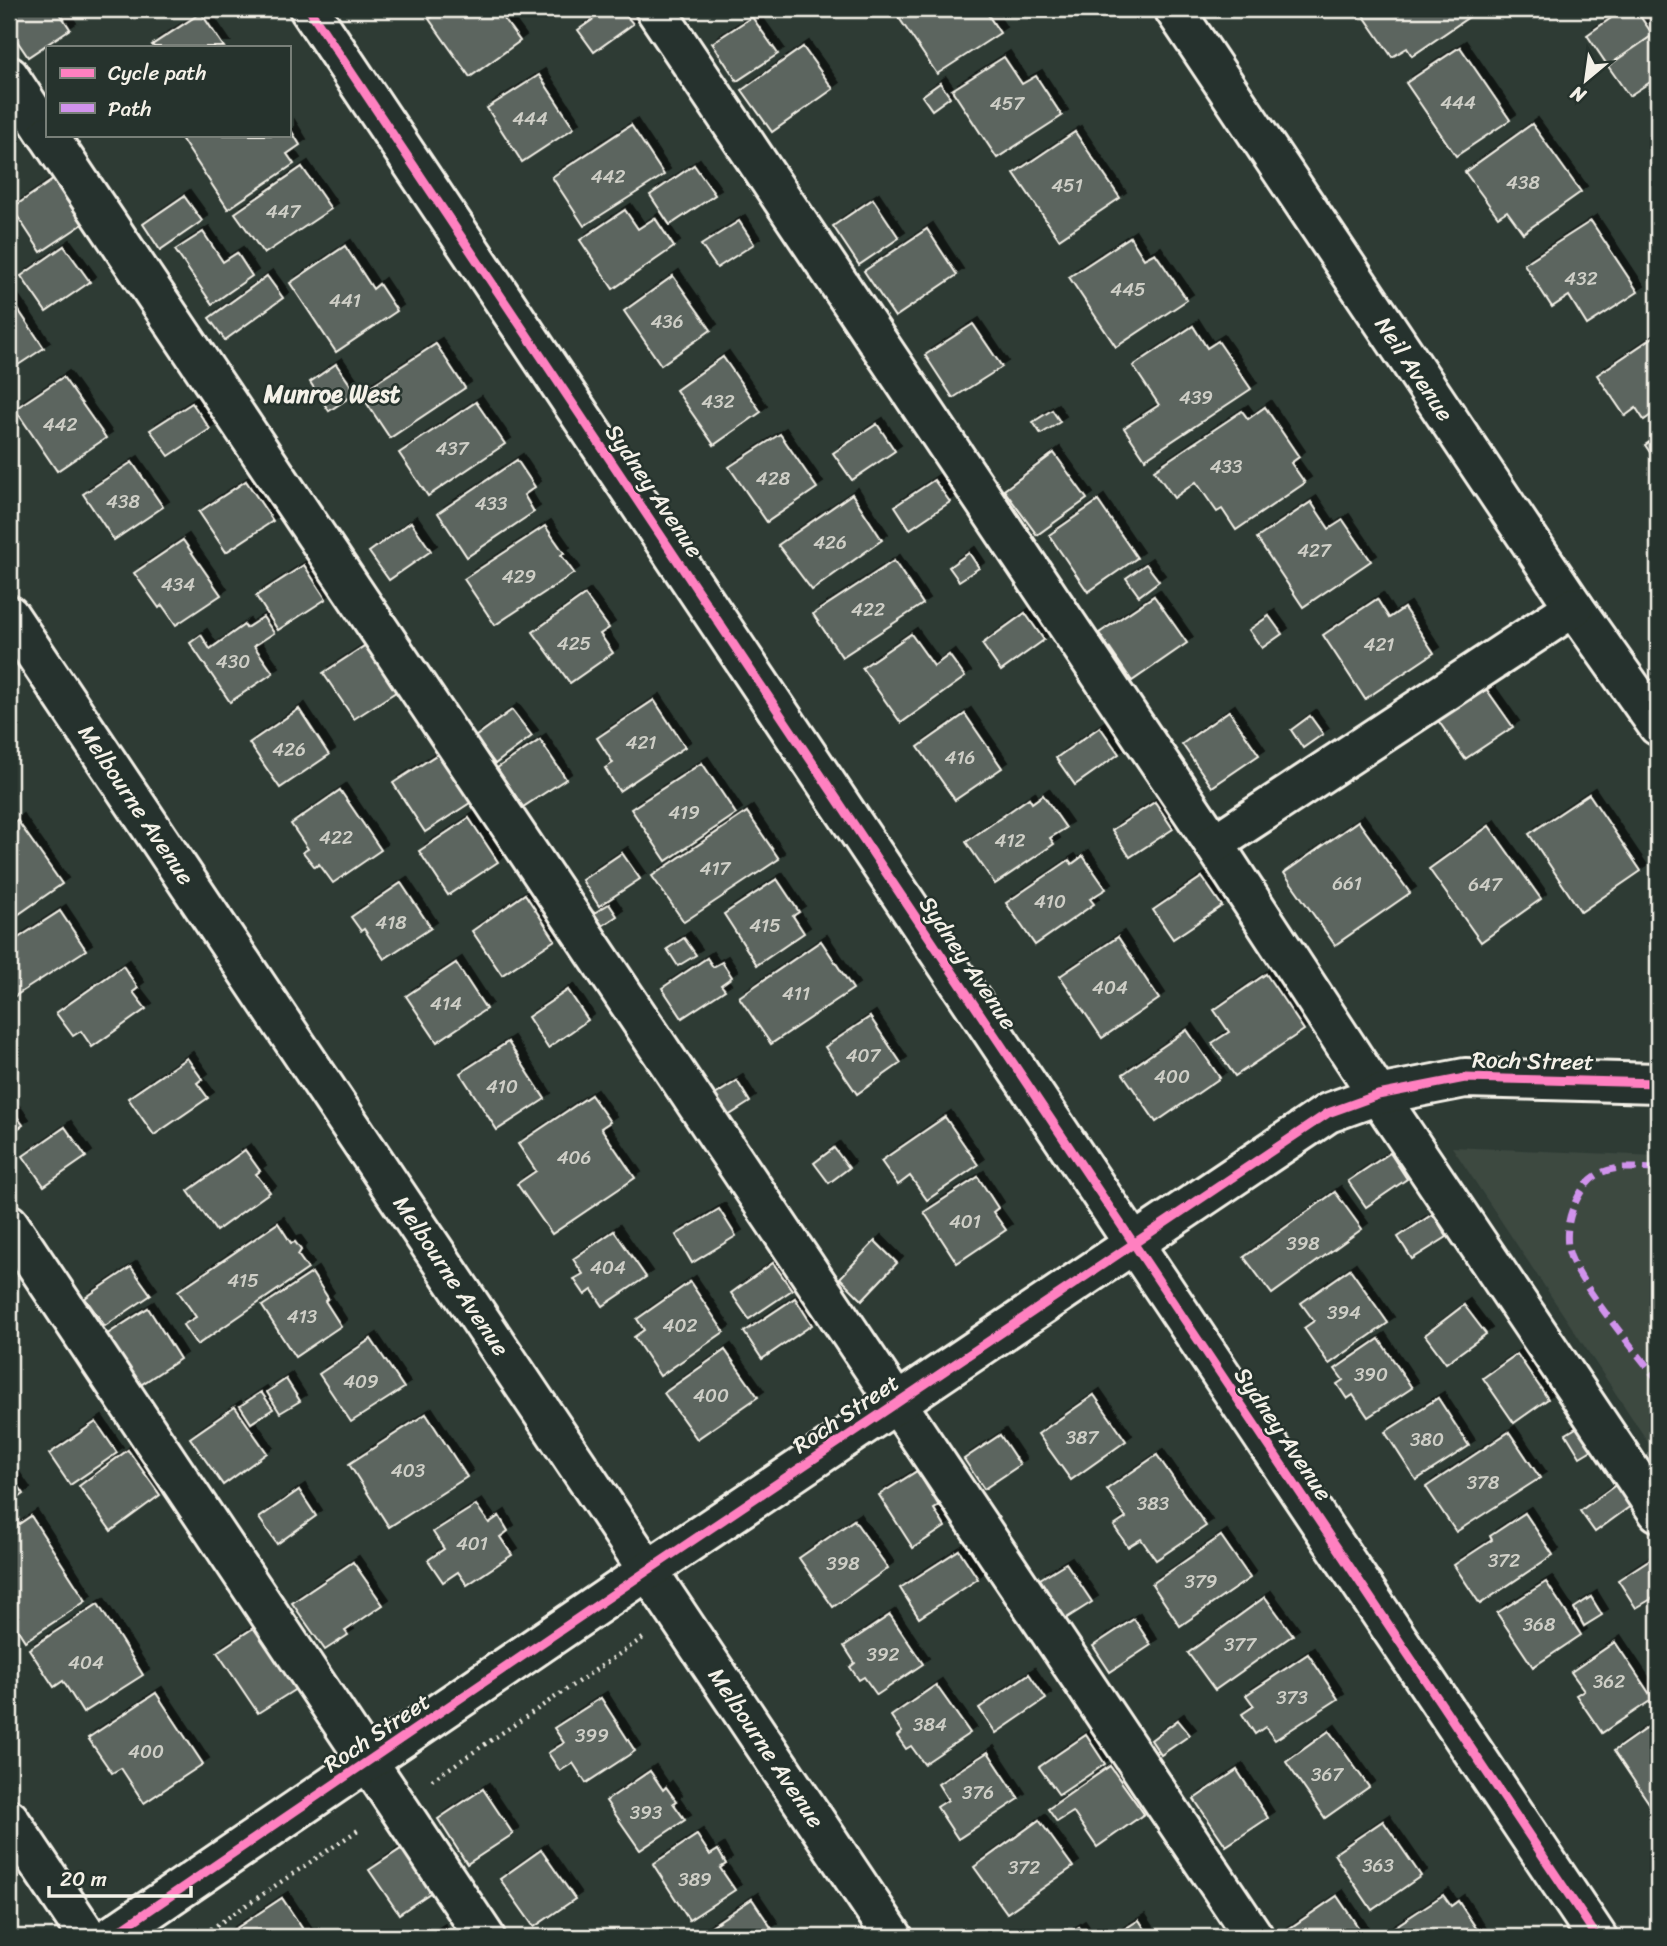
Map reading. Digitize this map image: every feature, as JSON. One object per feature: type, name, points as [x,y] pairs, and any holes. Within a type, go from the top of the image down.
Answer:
[{"type":"street","name":"Sydney Avenue","points":[[309,9],[1597,1937]]},
{"type":"street","points":[[655,9],[1658,1512]]},
{"type":"street","name":"Neil Avenue","points":[[1174,9],[1574,607],[1658,726]]},
{"type":"street","points":[[9,76],[46,131]]},
{"type":"street","points":[[49,136],[1254,1937]]},
{"type":"street","points":[[1214,844],[1574,607]]},
{"type":"street","name":"Melbourne Avenue","points":[[9,615],[893,1937]]},
{"type":"street","name":"Roch Street","points":[[110,1937],[1328,1113],[1378,1095],[1465,1078],[1658,1083]]},
{"type":"street","points":[[9,1224],[485,1937]]},
{"type":"street","points":[[9,1819],[88,1937]]},
{"type":"path","points":[[199,1937],[677,1615]]},
{"type":"shaded area","points":[[1452,1147],[1658,1156],[1658,1457]]},
{"type":"building","points":[[16,9],[57,9],[70,29],[28,57],[9,29],[9,14]]},
{"type":"building","points":[[444,9],[511,9],[501,15],[520,41],[470,77],[429,19]]},
{"type":"building","points":[[608,9],[621,9],[633,24],[594,52],[578,30]]},
{"type":"building","points":[[893,9],[984,9],[1000,33],[937,74]]},
{"type":"building","points":[[1359,9],[1479,10],[1412,56],[1407,48],[1392,57]]},
{"type":"building","points":[[1624,9],[1635,9],[1653,35],[1608,66],[1587,35]]},
{"type":"building","points":[[201,13],[223,46],[153,46]]},
{"type":"building","points":[[752,17],[778,54],[737,81],[712,43]]},
{"type":"building","points":[[1653,35],[1658,43],[1658,77],[1629,96],[1608,66]]},
{"type":"building","points":[[803,47],[833,89],[772,132],[742,90]]},
{"type":"building","points":[[1460,47],[1510,120],[1456,156],[1406,83]]},
{"type":"building","points":[[1004,57],[1022,84],[1036,76],[1062,116],[997,158],[952,90]]},
{"type":"building","points":[[539,75],[574,128],[522,162],[487,108]]},
{"type":"building","points":[[940,83],[950,97],[932,110],[922,96]]},
{"type":"building","points":[[1532,124],[1581,192],[1523,233],[1507,211],[1498,217],[1465,172]]},
{"type":"building","points":[[631,125],[664,175],[584,226],[552,177]]},
{"type":"building","points":[[290,129],[300,145],[287,154],[294,164],[228,209],[180,136],[290,136]]},
{"type":"building","points":[[1075,132],[1120,198],[1059,239],[1014,173]]},
{"type":"building","points":[[694,165],[715,195],[670,225],[650,195]]},
{"type":"building","points":[[302,167],[331,209],[264,254],[235,213]]},
{"type":"building","points":[[56,178],[86,222],[41,252],[12,208]]},
{"type":"building","points":[[184,196],[202,221],[160,250],[143,224]]},
{"type":"building","points":[[873,199],[899,238],[859,265],[833,226]]},
{"type":"building","points":[[625,210],[638,229],[655,218],[674,247],[613,289],[580,240]]},
{"type":"building","points":[[739,221],[754,244],[717,268],[701,245]]},
{"type":"building","points":[[1591,221],[1638,292],[1587,325],[1569,296],[1552,307],[1524,264]]},
{"type":"building","points":[[927,229],[957,275],[895,317],[864,271]]},
{"type":"building","points":[[203,232],[223,262],[237,253],[252,276],[212,304],[175,250]]},
{"type":"building","points":[[1130,237],[1144,259],[1155,253],[1187,300],[1116,347],[1069,277]]},
{"type":"building","points":[[64,246],[90,282],[46,312],[21,276]]},
{"type":"building","points":[[345,246],[373,289],[379,284],[397,311],[336,352],[290,283]]},
{"type":"building","points":[[267,276],[283,298],[225,340],[209,318]]},
{"type":"building","points":[[673,276],[711,330],[661,365],[624,311]]},
{"type":"building","points":[[13,302],[44,348],[9,371],[9,305]]},
{"type":"building","points":[[973,324],[1002,367],[953,398],[925,355]]},
{"type":"building","points":[[1193,326],[1207,348],[1218,341],[1251,389],[1145,459],[1124,428],[1159,405],[1133,366]]},
{"type":"building","points":[[1658,334],[1658,410],[1644,420],[1636,408],[1625,416],[1597,375]]},
{"type":"building","points":[[436,344],[465,388],[390,438],[360,393]]},
{"type":"building","points":[[723,357],[761,412],[714,445],[676,390]]},
{"type":"building","points":[[336,364],[356,393],[329,411],[310,382]]},
{"type":"building","points":[[63,377],[106,438],[57,471],[15,409]]},
{"type":"building","points":[[476,402],[505,444],[428,496],[399,453]]},
{"type":"building","points":[[192,403],[210,429],[169,456],[150,430]]},
{"type":"building","points":[[1265,407],[1299,457],[1291,463],[1305,483],[1236,530],[1222,509],[1217,512],[1196,482],[1174,498],[1154,470],[1242,411],[1248,419]]},
{"type":"building","points":[[1052,410],[1060,422],[1041,434],[1033,422]]},
{"type":"building","points":[[877,424],[895,451],[852,480],[833,453]]},
{"type":"building","points":[[780,434],[817,488],[767,522],[729,467]]},
{"type":"building","points":[[1658,436],[1658,464],[1645,445]]},
{"type":"building","points":[[1054,453],[1087,499],[1037,535],[1004,490]]},
{"type":"building","points":[[517,460],[535,487],[524,495],[534,512],[467,557],[438,513]]},
{"type":"building","points":[[132,462],[163,507],[114,540],[83,494]]},
{"type":"building","points":[[934,480],[950,502],[910,529],[895,506]]},
{"type":"building","points":[[246,481],[273,521],[226,552],[199,512]]},
{"type":"building","points":[[852,494],[882,540],[812,590],[778,545]]},
{"type":"building","points":[[1098,501],[1137,558],[1088,592],[1049,535]]},
{"type":"building","points":[[1311,502],[1329,529],[1343,520],[1371,561],[1303,607],[1257,538]]},
{"type":"building","points":[[411,522],[431,551],[389,580],[369,552]]},
{"type":"building","points":[[545,526],[574,573],[495,625],[464,579]]},
{"type":"building","points":[[183,540],[221,595],[176,625],[162,605],[159,608],[134,573]]},
{"type":"building","points":[[969,553],[979,568],[959,581],[949,567]]},
{"type":"building","points":[[894,561],[923,604],[842,657],[813,614]]},
{"type":"building","points":[[1146,564],[1159,581],[1139,596],[1126,578]]},
{"type":"building","points":[[304,565],[326,599],[278,630],[256,596]]},
{"type":"building","points":[[585,595],[609,628],[600,634],[613,653],[570,683],[533,632]]},
{"type":"building","points":[[1154,596],[1187,643],[1132,681],[1099,633]]},
{"type":"building","points":[[1377,599],[1389,618],[1404,608],[1434,653],[1365,699],[1323,635]]},
{"type":"building","points":[[1025,613],[1044,640],[1001,671],[982,644]]},
{"type":"building","points":[[1269,616],[1282,634],[1262,648],[1249,630]]},
{"type":"building","points":[[263,617],[274,633],[254,646],[273,673],[230,702],[190,643],[201,635],[210,649],[244,625],[246,628]]},
{"type":"building","points":[[911,634],[934,666],[949,655],[965,677],[901,723],[862,668]]},
{"type":"building","points":[[369,643],[399,690],[354,719],[323,673]]},
{"type":"building","points":[[1482,683],[1513,727],[1465,759],[1435,716]]},
{"type":"building","points":[[654,700],[685,747],[619,791],[605,768],[613,763],[597,738]]},
{"type":"building","points":[[299,709],[329,755],[280,788],[249,743]]},
{"type":"building","points":[[512,710],[532,736],[495,764],[475,737]]},
{"type":"building","points":[[1229,711],[1259,755],[1212,787],[1182,744]]},
{"type":"building","points":[[965,714],[1002,768],[955,800],[918,747]]},
{"type":"building","points":[[1310,716],[1323,734],[1303,748],[1291,730]]},
{"type":"building","points":[[1100,727],[1119,754],[1075,785],[1056,758]]},
{"type":"building","points":[[540,740],[566,779],[523,807],[497,768]]},
{"type":"building","points":[[441,752],[473,801],[425,832],[393,783]]},
{"type":"building","points":[[702,763],[736,814],[666,861],[631,809]]},
{"type":"building","points":[[340,790],[381,850],[333,883],[319,864],[315,867],[303,852],[308,849],[291,824]]},
{"type":"building","points":[[1589,794],[1641,871],[1581,912],[1529,834]]},
{"type":"building","points":[[1043,795],[1066,828],[1050,838],[1054,844],[995,884],[966,842],[1029,798],[1032,803]]},
{"type":"building","points":[[1155,802],[1173,829],[1130,857],[1112,830]]},
{"type":"building","points":[[747,812],[779,859],[684,922],[652,876]]},
{"type":"building","points":[[469,818],[498,862],[448,895],[419,851]]},
{"type":"building","points":[[17,820],[62,884],[9,921],[9,826]]},
{"type":"building","points":[[1358,821],[1410,893],[1335,945],[1284,873]]},
{"type":"building","points":[[1489,826],[1541,899],[1481,942],[1429,869]]},
{"type":"building","points":[[622,853],[640,879],[599,906],[582,880]]},
{"type":"building","points":[[1083,856],[1106,889],[1090,899],[1094,904],[1035,945],[1006,903],[1069,860],[1072,864]]},
{"type":"building","points":[[1202,877],[1222,906],[1173,939],[1153,910]]},
{"type":"building","points":[[777,879],[799,912],[793,916],[804,933],[757,965],[724,914]]},
{"type":"building","points":[[401,883],[431,928],[384,959],[364,929],[361,931],[351,917]]},
{"type":"building","points":[[525,894],[555,940],[502,975],[472,931]]},
{"type":"building","points":[[609,904],[617,916],[602,926],[594,913]]},
{"type":"building","points":[[60,911],[86,950],[9,1000],[9,944]]},
{"type":"building","points":[[1118,937],[1159,999],[1102,1038],[1060,976]]},
{"type":"building","points":[[684,938],[696,955],[678,966],[667,949]]},
{"type":"building","points":[[821,941],[853,989],[771,1044],[739,997]]},
{"type":"building","points":[[707,958],[713,967],[722,962],[732,977],[721,985],[725,990],[682,1018],[662,988]]},
{"type":"building","points":[[456,963],[486,1009],[437,1042],[406,996]]},
{"type":"building","points":[[123,966],[138,988],[133,992],[146,1009],[92,1047],[81,1031],[73,1036],[56,1013]]},
{"type":"building","points":[[1266,974],[1304,1030],[1235,1076],[1212,1043],[1229,1032],[1214,1010]]},
{"type":"building","points":[[568,990],[588,1020],[548,1048],[528,1017]]},
{"type":"building","points":[[870,1017],[901,1063],[857,1094],[825,1047]]},
{"type":"building","points":[[1187,1030],[1220,1078],[1156,1122],[1123,1074]]},
{"type":"building","points":[[508,1042],[545,1099],[497,1130],[460,1073]]},
{"type":"building","points":[[187,1058],[202,1079],[197,1083],[208,1098],[154,1135],[128,1098]]},
{"type":"building","points":[[737,1081],[750,1102],[728,1116],[715,1095]]},
{"type":"building","points":[[591,1095],[610,1122],[601,1128],[635,1178],[552,1234],[517,1184],[536,1171],[518,1144]]},
{"type":"building","points":[[9,1106],[23,1125],[9,1135]]},
{"type":"building","points":[[945,1117],[978,1165],[927,1200],[910,1176],[898,1185],[881,1161]]},
{"type":"building","points":[[65,1127],[86,1157],[44,1186],[23,1156]]},
{"type":"building","points":[[834,1148],[849,1168],[829,1183],[814,1163]]},
{"type":"building","points":[[245,1150],[260,1171],[256,1174],[270,1192],[216,1231],[188,1191]]},
{"type":"building","points":[[1390,1153],[1407,1179],[1366,1207],[1348,1181]]},
{"type":"building","points":[[978,1177],[998,1208],[993,1212],[1006,1230],[957,1263],[924,1212]]},
{"type":"building","points":[[1335,1192],[1362,1229],[1272,1294],[1244,1257]]},
{"type":"building","points":[[719,1209],[736,1236],[692,1263],[676,1235]]},
{"type":"building","points":[[1433,1214],[1447,1237],[1412,1259],[1398,1237]]},
{"type":"building","points":[[278,1223],[291,1243],[295,1242],[301,1250],[298,1255],[308,1269],[197,1345],[183,1325],[196,1317],[178,1291]]},
{"type":"building","points":[[614,1231],[646,1277],[603,1306],[592,1290],[585,1295],[574,1279],[583,1274],[573,1259]]},
{"type":"building","points":[[875,1241],[897,1263],[862,1300],[840,1278]]},
{"type":"building","points":[[773,1263],[792,1290],[749,1319],[731,1293]]},
{"type":"building","points":[[131,1267],[151,1295],[105,1326],[85,1298]]},
{"type":"building","points":[[1350,1269],[1388,1323],[1329,1364],[1304,1328],[1314,1321],[1301,1303]]},
{"type":"building","points":[[312,1273],[341,1326],[295,1357],[262,1306]]},
{"type":"building","points":[[690,1282],[724,1332],[660,1376],[634,1337],[644,1330],[637,1319]]},
{"type":"building","points":[[795,1298],[812,1325],[762,1359],[744,1332]]},
{"type":"building","points":[[1464,1305],[1486,1334],[1446,1363],[1425,1335]]},
{"type":"building","points":[[148,1308],[180,1359],[139,1386],[106,1335]]},
{"type":"building","points":[[371,1339],[404,1388],[351,1422],[319,1374]]},
{"type":"building","points":[[1379,1339],[1412,1388],[1368,1417],[1353,1395],[1347,1399],[1337,1384],[1343,1380],[1335,1369]]},
{"type":"building","points":[[725,1350],[758,1397],[697,1439],[664,1393]]},
{"type":"building","points":[[1517,1354],[1548,1399],[1514,1423],[1483,1378]]},
{"type":"building","points":[[286,1379],[300,1401],[280,1413],[267,1392]]},
{"type":"building","points":[[261,1392],[273,1409],[251,1423],[240,1406]]},
{"type":"building","points":[[1094,1395],[1126,1441],[1071,1480],[1038,1434]]},
{"type":"building","points":[[1438,1398],[1469,1446],[1416,1480],[1385,1432]]},
{"type":"building","points":[[235,1407],[267,1453],[223,1485],[190,1438]]},
{"type":"building","points":[[426,1414],[467,1477],[389,1527],[349,1464]]},
{"type":"building","points":[[96,1422],[117,1453],[70,1485],[49,1454]]},
{"type":"building","points":[[1581,1425],[1595,1448],[1580,1457],[1566,1434]]},
{"type":"building","points":[[1509,1432],[1540,1478],[1456,1532],[1426,1487]]},
{"type":"building","points":[[1000,1435],[1020,1465],[984,1489],[964,1459]]},
{"type":"building","points":[[128,1450],[160,1495],[111,1531],[79,1486]]},
{"type":"building","points":[[1157,1455],[1206,1526],[1156,1560],[1141,1539],[1128,1547],[1114,1526],[1126,1518],[1107,1489]]},
{"type":"building","points":[[917,1471],[939,1506],[934,1509],[945,1527],[913,1548],[879,1495]]},
{"type":"building","points":[[9,1472],[24,1494],[9,1505]]},
{"type":"building","points":[[1617,1484],[1632,1505],[1595,1532],[1580,1511]]},
{"type":"building","points":[[299,1490],[316,1516],[277,1544],[259,1518]]},
{"type":"building","points":[[476,1505],[489,1523],[499,1516],[508,1531],[500,1537],[512,1555],[467,1585],[458,1572],[443,1582],[428,1560],[444,1549],[433,1532]]},
{"type":"building","points":[[1525,1513],[1553,1555],[1480,1604],[1454,1565],[1492,1540],[1490,1536]]},
{"type":"building","points":[[31,1516],[86,1601],[25,1641],[9,1616],[9,1531]]},
{"type":"building","points":[[854,1520],[888,1568],[833,1607],[799,1558]]},
{"type":"building","points":[[1221,1536],[1250,1578],[1180,1626],[1152,1584]]},
{"type":"building","points":[[959,1550],[978,1579],[919,1618],[900,1588]]},
{"type":"building","points":[[1658,1554],[1658,1595],[1636,1608],[1618,1580]]},
{"type":"building","points":[[353,1562],[383,1605],[345,1631],[348,1635],[325,1650],[292,1603]]},
{"type":"building","points":[[1066,1563],[1092,1602],[1065,1619],[1040,1579]]},
{"type":"building","points":[[1546,1582],[1581,1635],[1533,1667],[1497,1613]]},
{"type":"building","points":[[1265,1597],[1293,1635],[1215,1690],[1188,1653]]},
{"type":"building","points":[[1591,1597],[1602,1615],[1584,1626],[1574,1608]]},
{"type":"building","points":[[98,1604],[143,1675],[83,1713],[63,1681],[54,1687],[29,1649]]},
{"type":"building","points":[[890,1615],[923,1664],[877,1695],[864,1677],[859,1680],[850,1667],[855,1663],[844,1646]]},
{"type":"building","points":[[1134,1619],[1151,1645],[1110,1672],[1093,1646]]},
{"type":"building","points":[[258,1625],[299,1687],[258,1713],[217,1652]]},
{"type":"building","points":[[1615,1642],[1653,1699],[1602,1733],[1576,1695],[1584,1690],[1571,1672]]},
{"type":"building","points":[[1308,1654],[1338,1699],[1275,1740],[1265,1727],[1255,1734],[1242,1714],[1254,1706],[1246,1695]]},
{"type":"building","points":[[1029,1674],[1046,1699],[996,1733],[979,1708]]},
{"type":"building","points":[[936,1685],[970,1733],[924,1764],[911,1746],[906,1749],[897,1736],[902,1732],[891,1716]]},
{"type":"building","points":[[156,1693],[203,1764],[144,1803],[121,1768],[112,1773],[88,1738]]},
{"type":"building","points":[[601,1698],[635,1751],[586,1783],[573,1763],[560,1771],[548,1753],[564,1743],[554,1728]]},
{"type":"building","points":[[1178,1720],[1190,1735],[1161,1755],[1151,1740]]},
{"type":"building","points":[[1658,1720],[1658,1805],[1653,1809],[1614,1751]]},
{"type":"building","points":[[1329,1731],[1369,1787],[1325,1818],[1286,1762]]},
{"type":"building","points":[[1086,1735],[1105,1764],[1059,1795],[1039,1767]]},
{"type":"building","points":[[988,1752],[1019,1799],[958,1839],[937,1807],[948,1800],[938,1784]]},
{"type":"building","points":[[1110,1766],[1144,1814],[1097,1847],[1073,1812],[1057,1822],[1048,1809]]},
{"type":"building","points":[[1237,1770],[1268,1818],[1226,1846],[1194,1799]]},
{"type":"building","points":[[650,1771],[663,1790],[666,1787],[676,1801],[673,1803],[685,1820],[640,1850],[606,1801]]},
{"type":"building","points":[[483,1789],[513,1834],[467,1864],[438,1819]]},
{"type":"building","points":[[1039,1820],[1073,1867],[1007,1913],[974,1867]]},
{"type":"building","points":[[1383,1821],[1421,1876],[1372,1910],[1334,1854]]},
{"type":"building","points":[[697,1835],[710,1855],[718,1850],[726,1864],[720,1868],[735,1890],[689,1920],[653,1864]]},
{"type":"building","points":[[407,1845],[436,1889],[399,1914],[369,1870]]},
{"type":"building","points":[[541,1850],[575,1899],[534,1927],[500,1879]]},
{"type":"building","points":[[1443,1895],[1451,1906],[1458,1901],[1482,1937],[1390,1937],[1387,1932]]},
{"type":"building","points":[[1337,1896],[1364,1936],[1280,1935]]},
{"type":"building","points":[[282,1898],[308,1937],[223,1937]]},
{"type":"building","points":[[752,1899],[772,1929],[759,1937],[695,1937]]},
{"type":"building","points":[[1139,1920],[1150,1937],[1112,1937]]},
{"type":"building","points":[[1079,1927],[1086,1937],[1064,1937]]},
{"type":"building","points":[[439,1930],[444,1937],[428,1937]]},
{"type":"marked path","points":[[1658,1169],[1621,1168],[1601,1173],[1592,1179],[1583,1188],[1574,1207],[1567,1235],[1572,1260],[1580,1276],[1658,1380]]},
{"type":"cycle path","points":[[309,9],[1597,1937]]},
{"type":"cycle path","points":[[110,1937],[647,1571],[1328,1113],[1378,1095],[1465,1078],[1658,1083]]},
{"type":"district","name":"Munroe West","points":[[332,394]]}]
